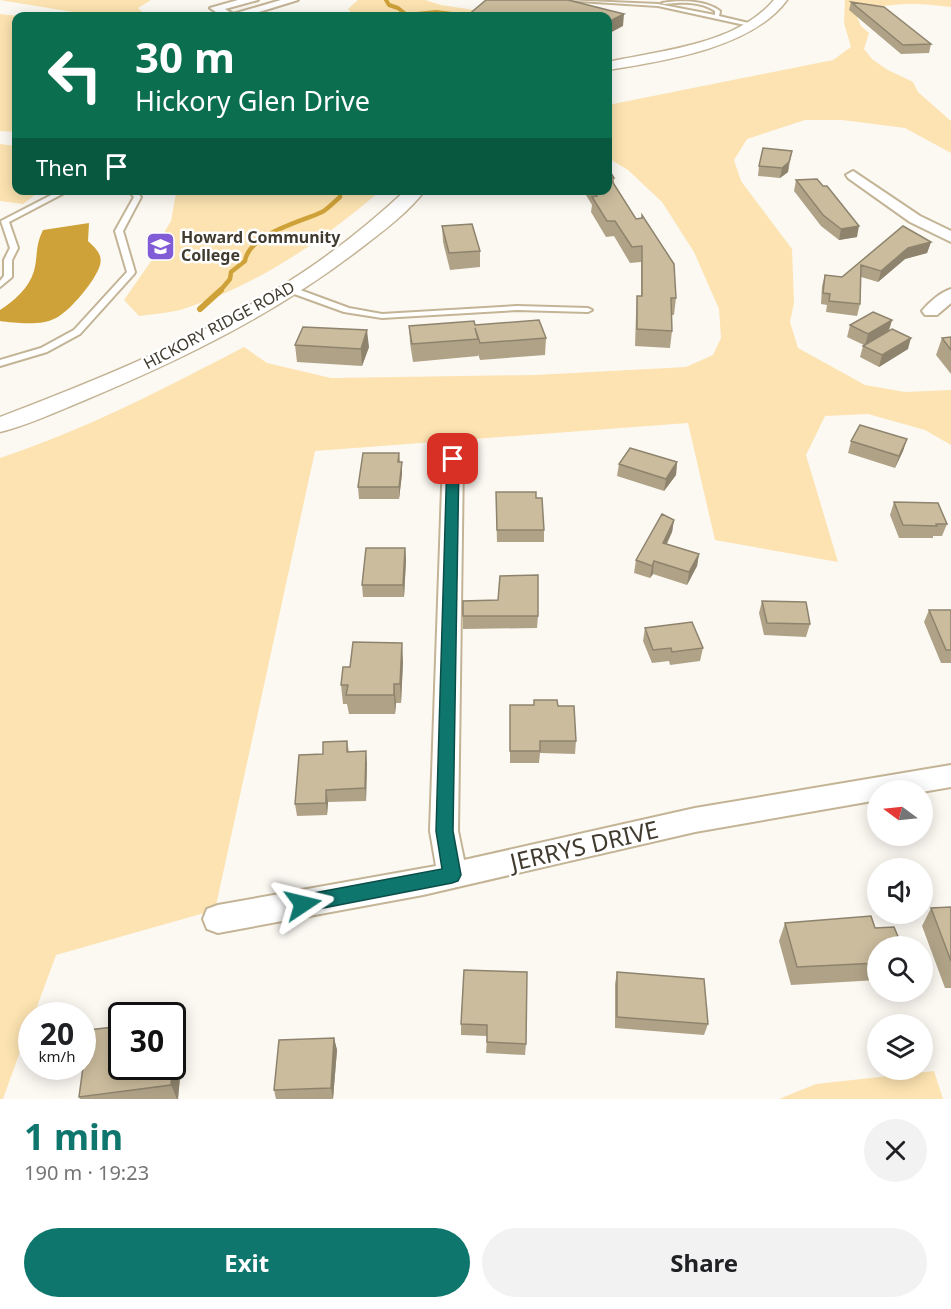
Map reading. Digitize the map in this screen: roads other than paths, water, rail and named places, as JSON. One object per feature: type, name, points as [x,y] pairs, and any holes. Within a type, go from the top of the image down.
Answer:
[{"type":"street","points":[[222,12],[214,8],[253,0]]},
{"type":"street","points":[[250,12],[293,0]]},
{"type":"street","points":[[612,65],[698,46],[754,25],[773,11],[781,0]]},
{"type":"street","points":[[853,175],[915,219],[951,237]]},
{"type":"street","name":"HICKORY RIDGE ROAD","points":[[0,425],[106,383],[163,357],[289,290],[364,238],[411,195]]},
{"type":"street","points":[[931,311],[951,294]]},
{"type":"street","points":[[452,875],[444,831],[453,459]]},
{"type":"street","name":"JERRYS DRIVE","points":[[218,919],[452,875],[694,820],[951,776]]},
{"type":"lane","points":[[565,0],[658,5],[754,25]]},
{"type":"lane","points":[[658,5],[674,1],[700,3],[718,11],[717,16]]},
{"type":"lane","points":[[0,285],[8,277],[8,260],[14,248],[5,221],[57,195]]},
{"type":"lane","points":[[0,363],[44,350],[77,332],[131,272],[119,231],[138,197],[136,195]]},
{"type":"lane","points":[[289,290],[347,310],[382,316],[517,308],[588,310]]},
{"type":"waterway","points":[[386,0],[389,5],[403,12]]},
{"type":"waterway","points":[[220,291],[230,279],[231,272],[245,261],[256,243],[277,230],[324,211],[340,195]]},
{"type":"waterway","points":[[200,309],[220,291]]},
{"type":"place","name":"Howard Community College","points":[[160,246]]}]
